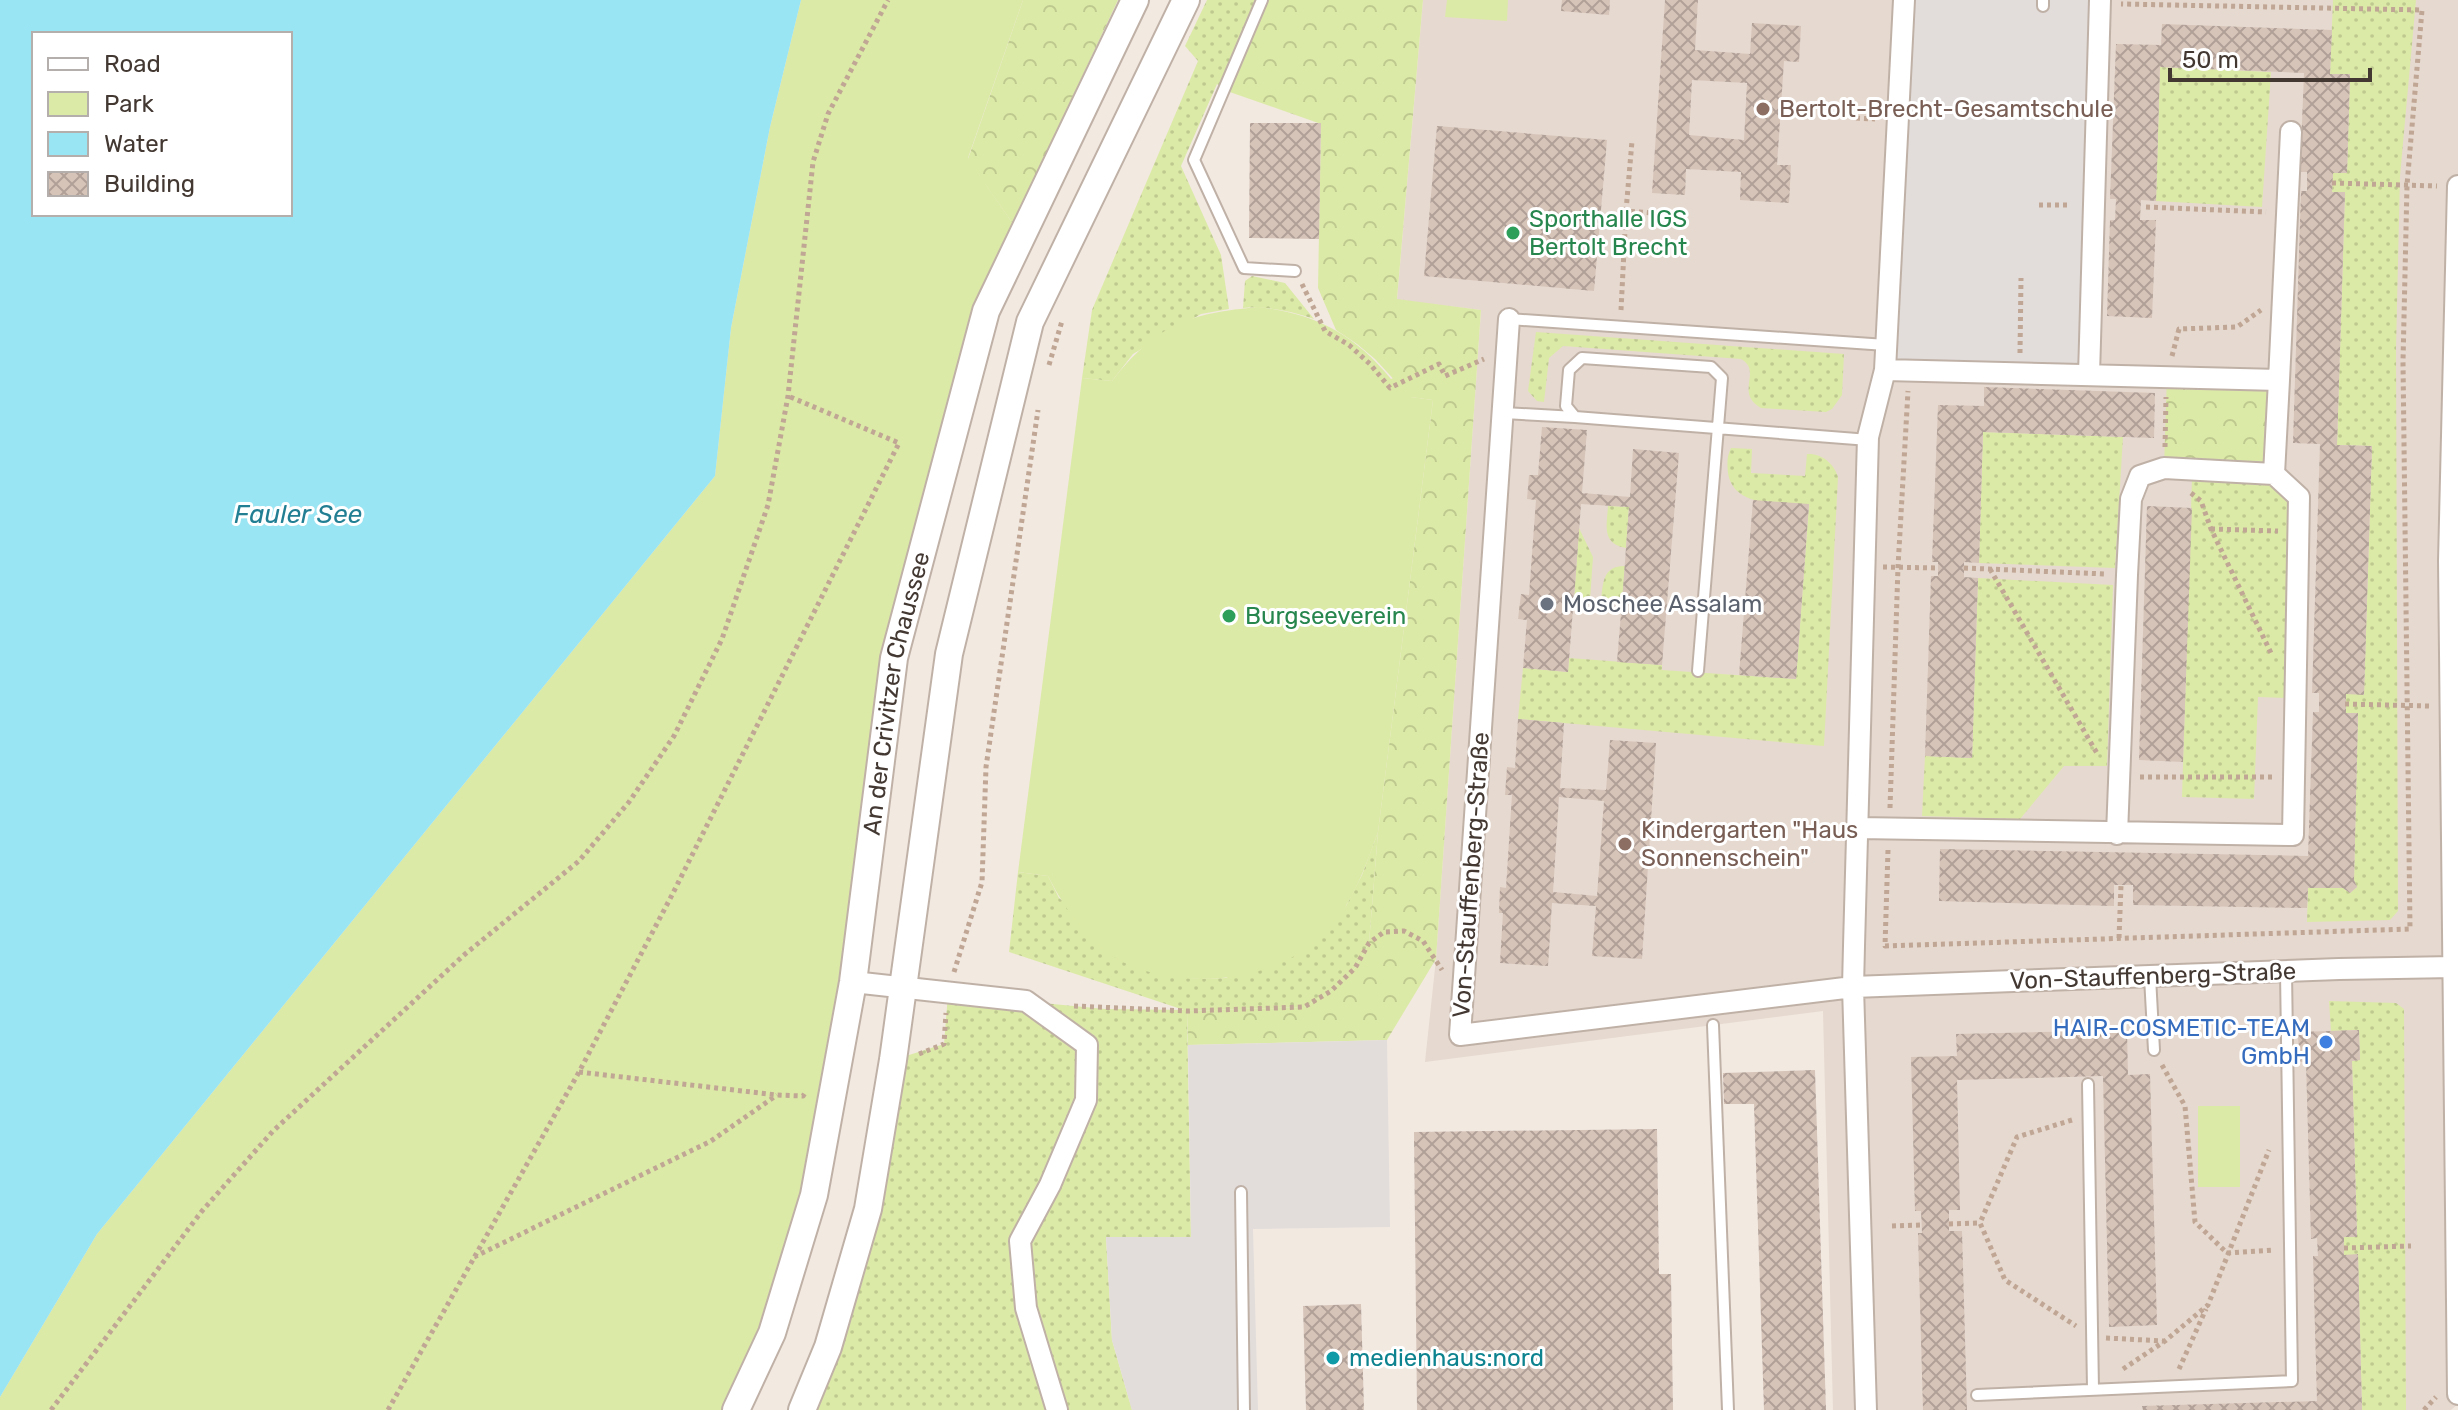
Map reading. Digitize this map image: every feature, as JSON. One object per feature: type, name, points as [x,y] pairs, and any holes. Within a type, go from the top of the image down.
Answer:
[{"type":"street","name":"An der Crivitzer Chaussee","points":[[736,1410],[772,1333],[814,1195],[853,982],[894,658],[986,311],[1135,0]]},
{"type":"street","name":"An der Crivitzer Chaussee","points":[[802,1410],[828,1347],[868,1209],[903,989],[949,654],[1030,322],[1186,0]]},
{"type":"street","points":[[1866,1410],[1853,987],[1869,440],[1885,370],[1904,0]]},
{"type":"street","points":[[2089,375],[2100,2]]},
{"type":"street","points":[[2274,474],[2291,132]]},
{"type":"street","points":[[2458,186],[2450,545],[2451,706],[2455,757],[2458,1394]]},
{"type":"street","name":"Von-Stauffenberg-Straße","points":[[1509,319],[1460,1035],[1853,987],[2454,967]]},
{"type":"street","points":[[1885,370],[2279,380]]},
{"type":"street","points":[[1858,828],[2117,834],[2293,835],[2299,497],[2274,474],[2164,468],[2140,476],[2131,499],[2117,834]]},
{"type":"street","points":[[853,982],[1026,1001],[1087,1045],[1086,1100],[1050,1185],[1020,1241],[1026,1308],[1057,1410]]},
{"type":"lane","points":[[1262,0],[1194,160],[1244,268],[1295,271]]},
{"type":"lane","points":[[1509,319],[1886,345]]},
{"type":"lane","points":[[1575,417],[1566,406],[1569,370],[1582,358],[1711,367],[1722,378],[1698,671]]},
{"type":"lane","points":[[1504,413],[1869,440]]},
{"type":"lane","points":[[1977,1395],[2292,1381],[2286,972]]},
{"type":"lane","points":[[2150,977],[2154,1050]]},
{"type":"lane","points":[[1713,1025],[1728,1410]]},
{"type":"lane","points":[[2088,1084],[2093,1389]]},
{"type":"lane","points":[[1241,1192],[1244,1410]]},
{"type":"path","points":[[51,1410],[202,1211],[273,1131],[464,955],[579,861],[629,802],[674,736],[722,639],[768,505],[788,396],[813,162],[828,114],[888,0]]},
{"type":"path","points":[[1909,371],[1898,567],[1885,946],[2410,929],[2403,362],[2407,185],[2422,10],[2288,4],[2100,2]]},
{"type":"path","points":[[1620,326],[1632,141]]},
{"type":"path","points":[[2332,183],[2458,186]]},
{"type":"path","points":[[2146,207],[2287,213]]},
{"type":"path","points":[[1626,211],[1652,213]]},
{"type":"path","points":[[1295,271],[1325,331],[1349,345],[1390,388],[1439,364],[1445,376],[1477,362]]},
{"type":"path","points":[[2019,374],[2021,278]]},
{"type":"path","points":[[2276,662],[2211,529],[2201,501],[2164,468],[2167,375],[2179,329],[2237,327],[2284,294]]},
{"type":"path","points":[[1048,369],[1064,312]]},
{"type":"path","points":[[388,1410],[579,1072],[672,895],[899,443],[788,396]]},
{"type":"path","points":[[948,994],[982,882],[986,767],[1040,398]]},
{"type":"path","points":[[2211,529],[2298,532]]},
{"type":"path","points":[[1866,568],[1938,568]]},
{"type":"path","points":[[1964,568],[2127,575]]},
{"type":"path","points":[[1990,569],[2120,785],[2295,777]]},
{"type":"path","points":[[2345,704],[2451,706]]},
{"type":"path","points":[[2119,938],[2121,885]]},
{"type":"path","points":[[1026,1001],[1105,1009],[1187,1011],[1304,1007],[1331,991],[1355,968],[1369,943],[1384,932],[1404,931],[1423,941],[1444,973]]},
{"type":"path","points":[[2154,1050],[2185,1106],[2195,1222],[2227,1253],[2290,1249]]},
{"type":"path","points":[[579,1072],[777,1095],[803,1096],[808,1083]]},
{"type":"path","points":[[473,1258],[711,1141],[777,1095]]},
{"type":"path","points":[[2089,1115],[2017,1137],[1980,1223],[2005,1280],[2092,1337],[2165,1341]]},
{"type":"path","points":[[2172,1387],[2271,1147]]},
{"type":"path","points":[[1949,1224],[1980,1223]]},
{"type":"path","points":[[1892,1226],[1921,1225]]},
{"type":"path","points":[[2344,1248],[2411,1246]]},
{"type":"path","points":[[2093,1389],[2165,1341],[2208,1305]]},
{"type":"shaded area","points":[[1423,0],[2458,0],[2458,1404],[2451,1410],[1833,1410],[1823,1011],[1425,1062],[1436,959],[1481,310],[1397,300]]},
{"type":"shaded area","points":[[1904,0],[2100,0],[2089,375],[1885,370]]},
{"type":"shaded area","points":[[1387,1040],[1390,1227],[1253,1229],[1258,1410],[1132,1410],[1112,1340],[1106,1237],[1191,1237],[1188,1045]]},
{"type":"green space","points":[[801,0],[1023,0],[968,158],[1013,224],[985,311],[894,658],[853,982],[772,1333],[723,1410],[0,1410],[0,1397],[97,1234],[715,476],[731,328],[770,127]]},
{"type":"green space","points":[[1023,0],[1118,0],[1013,224],[968,159]]},
{"type":"green space","points":[[1207,0],[1262,0],[1224,90],[1217,84],[1181,166],[1221,255],[1229,309],[1201,314],[1133,354],[1112,381],[1082,378],[1092,310],[1198,61],[1185,46]]},
{"type":"green space","points":[[1262,0],[1423,0],[1397,299],[1481,310],[1436,959],[1387,1040],[1188,1045],[1187,1011],[1304,1007],[1331,991],[1355,968],[1369,943],[1378,832],[1433,400],[1410,397],[1375,359],[1336,330],[1318,288],[1321,124],[1224,90]]},
{"type":"green space","points":[[1447,0],[1508,0],[1507,21],[1445,17]]},
{"type":"green space","points":[[2333,0],[2416,0],[2400,176],[2396,348],[2398,911],[2390,920],[2307,922],[2308,888],[2343,888],[2350,893],[2357,887],[2354,880],[2358,713],[2346,713],[2346,694],[2364,694],[2372,446],[2337,445],[2345,193],[2332,192],[2333,173],[2347,173],[2350,75],[2330,74]]},
{"type":"green space","points":[[2160,67],[2271,72],[2262,207],[2156,201]]},
{"type":"green space","points":[[1252,276],[1285,283],[1314,319],[1279,310],[1243,308],[1245,281]]},
{"type":"green space","name":"Burgseeverein","points":[[1259,307],[1298,315],[1332,329],[1363,350],[1391,379],[1405,373],[1411,386],[1411,397],[1433,400],[1378,832],[1357,886],[1342,911],[1324,934],[1304,950],[1281,963],[1255,972],[1200,979],[1173,977],[1147,971],[1110,954],[1079,925],[1048,876],[1018,872],[1082,378],[1112,381],[1159,335],[1193,318]]},
{"type":"green space","points":[[1536,332],[1844,354],[1842,395],[1826,412],[1761,408],[1750,396],[1750,370],[1741,359],[1563,346],[1549,358],[1544,402],[1537,401],[1528,391]]},
{"type":"green space","points":[[2167,375],[2279,380],[2274,474],[2164,468]]},
{"type":"green space","points":[[1983,432],[2123,437],[2115,568],[1979,563]]},
{"type":"green space","points":[[1731,448],[1752,449],[1751,473],[1805,476],[1807,454],[1812,454],[1830,463],[1838,477],[1824,746],[1518,719],[1523,668],[1568,672],[1569,658],[1662,665],[1662,670],[1796,679],[1809,505],[1760,501],[1739,493],[1728,473]]},
{"type":"green space","points":[[2192,479],[2271,484],[2289,502],[2286,698],[2258,697],[2254,799],[2182,797]]},
{"type":"green space","points":[[1608,506],[1629,507],[1626,548],[1609,538]]},
{"type":"green space","points":[[1579,528],[1593,557],[1590,600],[1574,599]]},
{"type":"green space","points":[[1625,566],[1622,602],[1601,601],[1608,572]]},
{"type":"green space","points":[[1978,578],[2113,585],[2107,766],[2064,766],[2020,819],[1922,816],[1925,756],[1972,758]]},
{"type":"green space","points":[[1378,832],[1369,943],[1355,968],[1331,991],[1304,1007],[1187,1011],[1191,1237],[1106,1237],[1112,1340],[1132,1410],[802,1410],[828,1347],[893,1060],[944,1044],[948,994],[1105,1009],[1184,1010],[1009,952],[1018,872],[1048,876],[1059,898],[1151,971],[1196,979],[1226,978],[1346,906]]},
{"type":"green space","points":[[2329,1001],[2396,1003],[2404,1009],[2406,1410],[2362,1410],[2358,1255],[2344,1255],[2344,1237],[2357,1236],[2352,1061],[2360,1060],[2359,1030],[2331,1031]]},
{"type":"green space","points":[[2198,1106],[2240,1106],[2240,1187],[2198,1187]]},
{"type":"water","name":"Fauler See","points":[[0,0],[801,0],[770,127],[731,328],[715,476],[97,1234],[0,1397]]},
{"type":"building","points":[[1562,0],[1610,0],[1609,15],[1561,11]]},
{"type":"building","name":"Bertolt-Brecht-Gesamtschule","points":[[1665,0],[1698,0],[1695,50],[1750,54],[1752,23],[1801,26],[1799,62],[1784,61],[1777,165],[1791,165],[1789,203],[1740,200],[1741,172],[1686,169],[1685,195],[1652,193]],"holes":[[[1692,80],[1747,83],[1744,140],[1689,135]]]},
{"type":"building","points":[[2162,24],[2332,30],[2330,74],[2350,74],[2347,173],[2333,173],[2332,192],[2345,192],[2337,445],[2372,446],[2364,695],[2346,694],[2346,713],[2358,713],[2354,880],[2357,887],[2350,893],[2343,888],[2308,888],[2307,908],[2133,905],[2133,885],[2114,885],[2114,906],[1939,901],[1940,849],[2308,856],[2313,712],[2319,712],[2319,693],[2312,693],[2320,444],[2293,443],[2301,191],[2307,191],[2307,172],[2300,172],[2304,73],[2160,67],[2156,201],[2141,200],[2140,220],[2156,220],[2152,318],[2107,316],[2110,220],[2115,220],[2116,199],[2110,199],[2116,44],[2161,45]]},
{"type":"building","points":[[1250,123],[1321,123],[1319,239],[1249,238]]},
{"type":"building","name":"Sporthalle IGS Bertolt Brecht","points":[[1437,126],[1607,140],[1594,291],[1424,276]]},
{"type":"building","points":[[1984,387],[2155,393],[2154,438],[1983,432],[1979,563],[1964,562],[1964,577],[1978,578],[1972,758],[1925,756],[1931,576],[1938,576],[1938,562],[1932,562],[1938,405],[1984,406]]},
{"type":"building","points":[[1542,427],[1587,430],[1582,493],[1630,497],[1633,449],[1679,453],[1662,665],[1617,662],[1621,613],[1573,609],[1568,672],[1523,668],[1527,620],[1518,619],[1521,594],[1529,595],[1536,500],[1527,499],[1529,475],[1538,475]],"holes":[[[1581,504],[1629,507],[1622,602],[1574,599]]]},
{"type":"building","points":[[1753,500],[1809,504],[1796,679],[1739,675]]},
{"type":"building","points":[[2147,506],[2192,508],[2183,762],[2139,760]]},
{"type":"building","name":"Kindergarten \"Haus Sonnenschein\"","points":[[1518,719],[1564,723],[1560,788],[1606,790],[1610,740],[1656,743],[1642,959],[1592,956],[1596,906],[1552,903],[1548,966],[1500,963],[1503,913],[1499,913],[1500,887],[1506,888],[1512,795],[1505,795],[1507,767],[1515,768]],"holes":[[[1559,797],[1604,801],[1597,896],[1553,892]]]},
{"type":"building","points":[[2127,1030],[2128,1075],[2150,1074],[2157,1325],[2109,1327],[2103,1076],[1957,1080],[1960,1210],[1949,1210],[1949,1231],[1962,1231],[1967,1410],[1923,1410],[1918,1233],[1922,1233],[1921,1211],[1915,1211],[1911,1057],[1957,1056],[1956,1034]]},
{"type":"building","points":[[2359,1030],[2360,1060],[2352,1061],[2357,1237],[2344,1237],[2344,1255],[2358,1254],[2362,1410],[2143,1410],[2142,1406],[2317,1401],[2313,1256],[2318,1256],[2317,1238],[2311,1239],[2306,1062],[2299,1062],[2298,1032]]},
{"type":"building","points":[[1815,1070],[1826,1410],[1764,1410],[1754,1104],[1724,1104],[1723,1073]]},
{"type":"building","points":[[1657,1129],[1659,1274],[1671,1274],[1673,1410],[1417,1410],[1414,1132]]},
{"type":"building","name":"medienhaus:nord","points":[[1361,1304],[1364,1410],[1306,1410],[1303,1306]]},
{"type":"place","name":"Bertolt-Brecht-Gesamtschule","points":[[1763,109]]},
{"type":"place","name":"Sporthalle IGS Bertolt Brecht","points":[[1513,233]]},
{"type":"place","name":"Moschee Assalam","points":[[1547,604]]},
{"type":"place","name":"Burgseeverein","points":[[1229,616]]},
{"type":"place","name":"Kindergarten \"Haus Sonnenschein\"","points":[[1625,844]]},
{"type":"place","name":"HAIR-COSMETIC-TEAM GmbH","points":[[2326,1042]]},
{"type":"place","name":"medienhaus:nord","points":[[1333,1358]]}]
